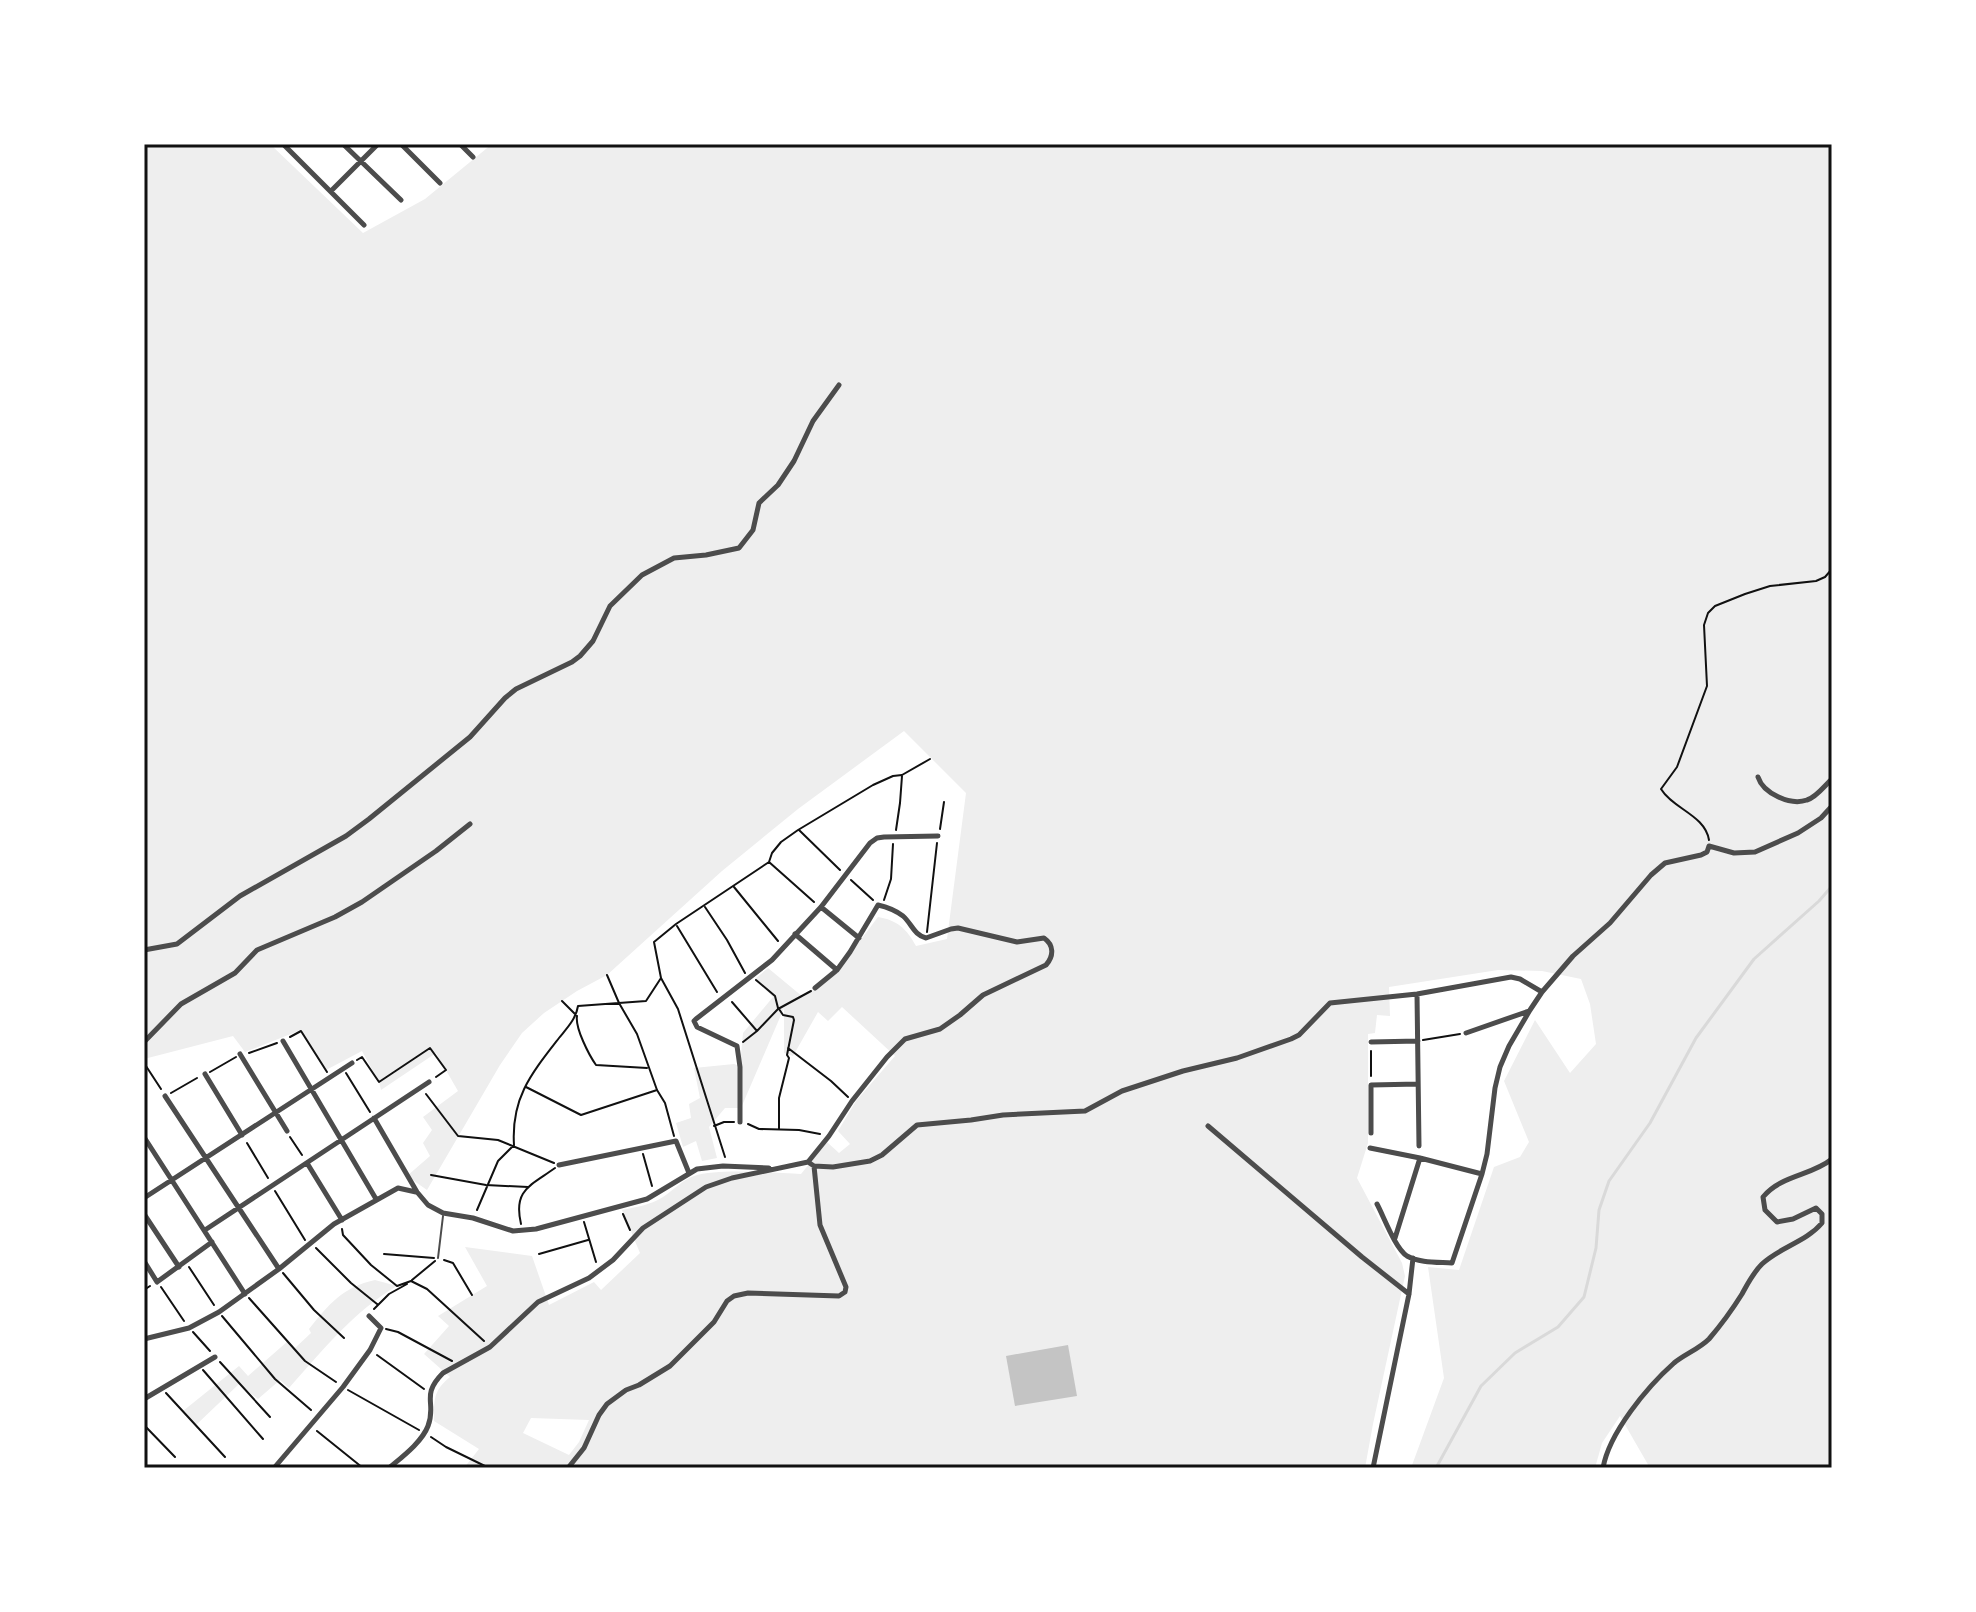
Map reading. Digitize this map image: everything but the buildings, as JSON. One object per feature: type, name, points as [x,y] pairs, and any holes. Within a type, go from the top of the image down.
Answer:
[{"type":"street","points":[[283,144],[364,225]]},
{"type":"street","points":[[343,144],[401,200]]},
{"type":"street","points":[[331,191],[378,144]]},
{"type":"street","points":[[401,144],[440,183]]},
{"type":"street","points":[[460,144],[473,157]]},
{"type":"street","points":[[144,950],[177,944],[240,896],[346,836],[369,819],[470,737],[516,689],[580,656],[593,641],[610,606],[642,575],[674,558],[739,548],[753,530],[759,503],[778,485],[794,461],[813,421],[839,385]]},
{"type":"street","points":[[1758,777],[1758,781],[1770,792],[1793,801],[1812,798],[1832,779]]},
{"type":"street","points":[[1377,1204],[1399,1248],[1407,1256],[1452,1263],[1482,1174],[1500,1067],[1509,1046],[1542,992],[1573,956],[1610,923],[1636,890],[1665,863],[1701,855],[1707,852],[1709,846],[1734,853],[1755,852],[1798,833],[1821,818],[1832,806]]},
{"type":"street","points":[[144,1042],[181,1004],[235,973],[257,950],[335,917],[362,902],[470,824]]},
{"type":"street","points":[[740,1122],[737,1046],[695,1025],[696,1019],[784,948],[821,907],[870,843],[884,837],[938,836]]},
{"type":"street","points":[[389,1468],[425,1433],[430,1417],[429,1393],[443,1373],[490,1347],[538,1302],[599,1271],[651,1223],[706,1187],[732,1178],[808,1162],[852,1101],[905,1039],[940,1029],[983,995],[1046,965],[1053,954],[1046,939],[1040,937],[1017,942],[958,928],[926,938],[918,936],[905,918],[894,910],[878,905],[837,970],[815,988]]},
{"type":"street","points":[[821,907],[859,938]]},
{"type":"street","points":[[795,934],[837,970]]},
{"type":"street","points":[[808,1162],[814,1166],[845,1166],[876,1159],[917,1125],[1003,1115],[1085,1111],[1122,1091],[1291,1039],[1299,1035],[1330,1003],[1417,994],[1511,977],[1542,992]]},
{"type":"street","points":[[1417,994],[1419,1146]]},
{"type":"street","points":[[1466,1033],[1530,1010]]},
{"type":"street","points":[[283,1041],[376,1199]]},
{"type":"street","points":[[1371,1042],[1418,1041]]},
{"type":"street","points":[[240,1054],[287,1131]]},
{"type":"street","points":[[144,1198],[352,1063]]},
{"type":"street","points":[[205,1074],[242,1135]]},
{"type":"street","points":[[205,1230],[429,1082]]},
{"type":"street","points":[[1371,1133],[1371,1085],[1418,1084]]},
{"type":"street","points":[[165,1096],[279,1269]]},
{"type":"street","points":[[374,1118],[417,1192],[428,1205],[443,1213],[473,1218],[503,1229],[523,1231],[647,1199],[689,1173],[706,1167],[778,1168]]},
{"type":"street","points":[[1208,1126],[1409,1294]]},
{"type":"street","points":[[144,1137],[245,1294]]},
{"type":"street","points":[[559,1165],[676,1141],[689,1173]]},
{"type":"street","points":[[1370,1148],[1482,1174]]},
{"type":"street","points":[[1395,1239],[1420,1158]]},
{"type":"street","points":[[1603,1468],[1613,1437],[1646,1393],[1673,1365],[1708,1340],[1761,1265],[1774,1254],[1806,1237],[1823,1220],[1816,1208],[1793,1219],[1777,1222],[1765,1210],[1763,1197],[1783,1182],[1819,1168],[1832,1159]]},
{"type":"street","points":[[307,1163],[342,1220]]},
{"type":"street","points":[[568,1468],[584,1448],[607,1404],[670,1366],[714,1322],[727,1301],[734,1296],[748,1293],[845,1292],[846,1287],[820,1225],[814,1166]]},
{"type":"street","points":[[144,1339],[189,1328],[219,1312],[342,1220],[376,1199],[398,1188],[417,1192]]},
{"type":"street","points":[[144,1214],[179,1267]]},
{"type":"street","points":[[144,1261],[157,1282],[212,1242]]},
{"type":"street","points":[[1373,1468],[1409,1294],[1413,1258]]},
{"type":"street","points":[[274,1468],[343,1387],[370,1350],[381,1328],[369,1316]]},
{"type":"street","points":[[144,1399],[215,1357]]},
{"type":"lane","points":[[438,1258],[443,1213]]},
{"type":"path","points":[[1709,846],[1706,829],[1661,789],[1677,767],[1707,686],[1704,625],[1708,613],[1723,602],[1770,586],[1816,581],[1832,569]]},
{"type":"path","points":[[728,1166],[678,1009],[661,978],[654,942],[769,862],[781,842],[798,830],[873,785],[902,775],[930,759]]},
{"type":"path","points":[[926,938],[944,802]]},
{"type":"path","points":[[798,830],[878,905]]},
{"type":"path","points":[[769,862],[821,907]]},
{"type":"path","points":[[734,887],[784,948]]},
{"type":"path","points":[[704,906],[748,979],[759,981],[772,992],[783,1015],[794,1018],[789,1058],[779,1098],[779,1129]]},
{"type":"path","points":[[676,924],[721,998],[731,1002],[757,1031]]},
{"type":"path","points":[[607,975],[637,1034],[657,1090],[665,1103],[676,1141]]},
{"type":"path","points":[[649,1068],[596,1065],[575,1022],[578,1006],[646,1001],[661,978]]},
{"type":"path","points":[[737,1046],[779,1009],[815,988]]},
{"type":"path","points":[[562,1001],[577,1016]]},
{"type":"path","points":[[473,1218],[498,1161],[514,1145],[513,1123],[525,1086],[577,1016]]},
{"type":"path","points":[[240,1054],[256,1052],[301,1031],[331,1077]]},
{"type":"path","points":[[1418,1041],[1466,1033]]},
{"type":"path","points":[[1371,1042],[1371,1085]]},
{"type":"path","points":[[362,1057],[379,1082],[430,1048],[446,1070],[429,1082]]},
{"type":"path","points":[[788,1048],[852,1101]]},
{"type":"path","points":[[144,1063],[165,1096]]},
{"type":"path","points":[[344,1069],[374,1118]]},
{"type":"path","points":[[525,1086],[581,1115],[657,1090]]},
{"type":"path","points":[[421,1087],[458,1136],[498,1140],[559,1165]]},
{"type":"path","points":[[714,1126],[724,1122],[740,1122],[759,1129],[799,1130],[829,1136]]},
{"type":"path","points":[[287,1131],[307,1163]]},
{"type":"path","points":[[642,1148],[655,1195]]},
{"type":"path","points":[[523,1231],[517,1208],[521,1196],[528,1187],[559,1165]]},
{"type":"path","points":[[431,1175],[486,1185],[528,1187]]},
{"type":"path","points":[[620,1206],[634,1238]]},
{"type":"path","points":[[583,1217],[599,1271]]},
{"type":"path","points":[[342,1220],[343,1235],[371,1265],[397,1286],[411,1281],[427,1289],[490,1347]]},
{"type":"path","points":[[539,1254],[589,1240]]},
{"type":"path","points":[[308,1245],[317,1249],[377,1304]]},
{"type":"path","points":[[384,1254],[438,1258],[453,1263],[472,1295]]},
{"type":"path","points":[[369,1316],[377,1304],[438,1258]]},
{"type":"path","points":[[186,1262],[219,1312],[275,1379],[317,1415]]},
{"type":"path","points":[[279,1269],[314,1310],[344,1338]]},
{"type":"path","points":[[245,1294],[305,1361],[343,1387],[446,1447],[489,1468]]},
{"type":"path","points":[[381,1328],[398,1332],[460,1365]]},
{"type":"path","points":[[370,1350],[429,1393]]},
{"type":"path","points":[[199,1366],[263,1439]]},
{"type":"path","points":[[162,1389],[225,1457]]},
{"type":"path","points":[[144,1425],[175,1457]]},
{"type":"path","points":[[310,1425],[363,1468]]},
{"type":"shaded area","points":[[144,144],[270,144],[363,233],[425,199],[492,144],[1832,144],[1832,1468],[1650,1468],[1620,1416],[1602,1443],[1595,1468],[1411,1468],[1444,1378],[1428,1267],[1459,1270],[1494,1167],[1520,1157],[1529,1142],[1504,1081],[1535,1020],[1570,1073],[1596,1044],[1590,1004],[1581,979],[1542,971],[1498,970],[1389,987],[1390,1016],[1377,1015],[1375,1033],[1368,1034],[1368,1143],[1357,1178],[1402,1263],[1405,1276],[1365,1468],[464,1468],[479,1449],[434,1421],[436,1396],[450,1377],[424,1354],[449,1326],[438,1316],[487,1286],[465,1247],[532,1256],[549,1305],[594,1282],[601,1290],[640,1253],[622,1210],[654,1202],[694,1176],[717,1172],[801,1174],[827,1142],[839,1153],[850,1144],[838,1131],[856,1101],[895,1056],[842,1007],[828,1021],[818,1012],[793,1056],[784,1053],[784,1008],[741,1108],[725,1108],[709,1127],[717,1158],[702,1161],[696,1141],[683,1147],[676,1123],[691,1118],[689,1104],[700,1098],[694,1068],[740,1066],[743,1033],[773,997],[755,979],[768,968],[803,997],[838,970],[878,917],[901,926],[916,946],[947,939],[966,793],[904,731],[798,809],[722,871],[607,975],[544,1013],[522,1033],[427,1190],[407,1176],[430,1156],[423,1143],[432,1130],[423,1117],[458,1091],[436,1053],[381,1090],[362,1051],[326,1070],[301,1030],[245,1052],[233,1036],[144,1059]],"holes":[[[531,1418],[589,1420],[569,1455],[523,1433]]]},
{"type":"shaded area","points":[[375,1280],[397,1286],[353,1320],[289,1388],[280,1380],[258,1399],[239,1384],[196,1425],[183,1411],[239,1366],[248,1376],[288,1341],[295,1348],[338,1298],[354,1287]]},
{"type":"waterway","points":[[1436,1468],[1481,1386],[1515,1353],[1558,1327],[1584,1297],[1596,1248],[1599,1210],[1609,1181],[1650,1123],[1696,1038],[1754,959],[1832,886]]}]
